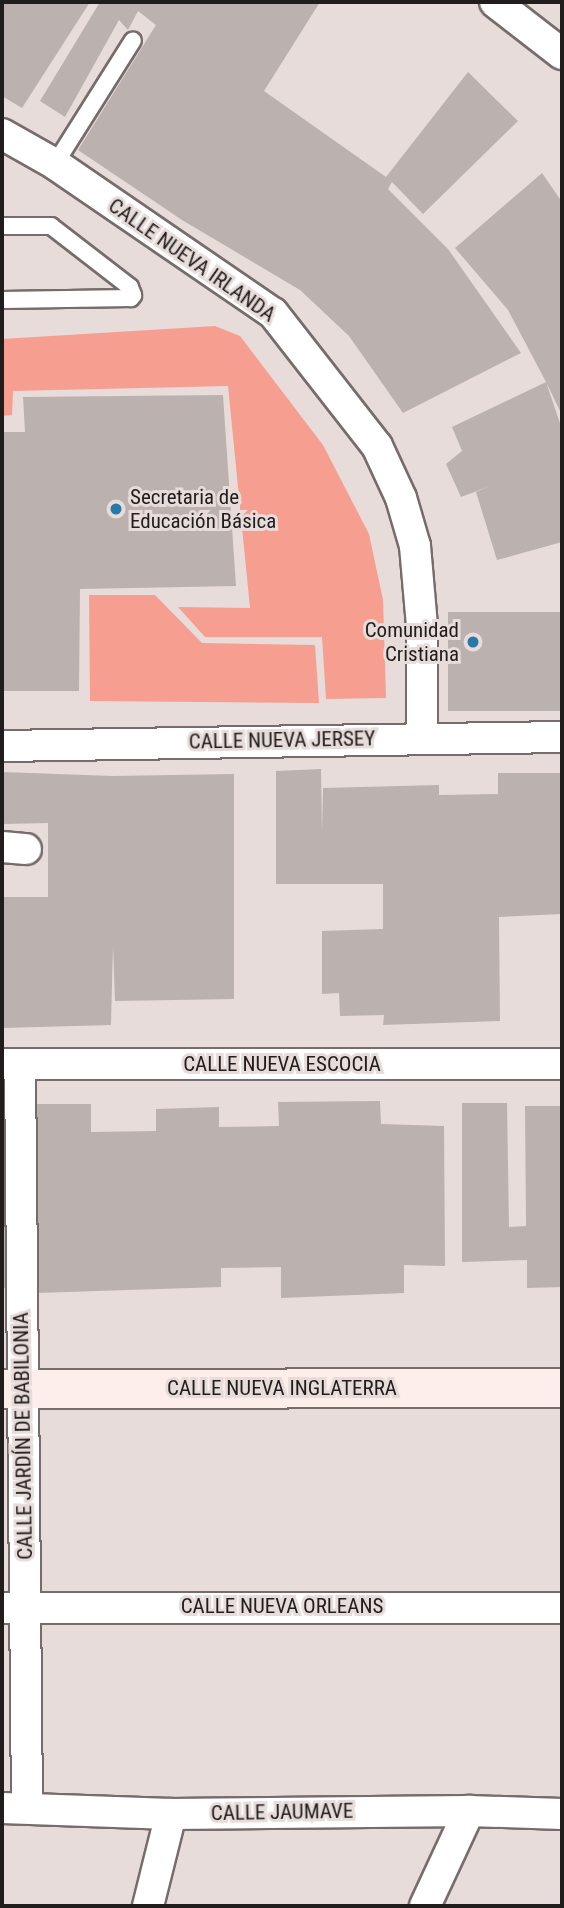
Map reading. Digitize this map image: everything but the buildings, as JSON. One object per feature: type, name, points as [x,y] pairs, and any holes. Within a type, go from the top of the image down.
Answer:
[{"type":"street","points":[[495,2],[562,54]]},
{"type":"street","name":"CALLE NUEVA IRLANDA","points":[[2,134],[55,163],[273,313],[377,446],[401,498],[415,546],[422,626],[422,737]]},
{"type":"street","name":"CALLE NUEVA JERSEY","points":[[2,746],[422,737],[562,737]]},
{"type":"street","name":"CALLE NUEVA ESCOCIA","points":[[11,1064],[562,1064]]},
{"type":"street","name":"CALLE JARDÍN DE BABILONIA","points":[[11,1064],[14,1808]]},
{"type":"street","name":"CALLE NUEVA INGLATERRA","points":[[12,1401],[562,1388]]},
{"type":"street","name":"CALLE NUEVA INGLATERRA","points":[[12,1401],[562,1413]]},
{"type":"street","name":"CALLE NUEVA ORLEANS","points":[[13,1607],[562,1608]]},
{"type":"street","name":"CALLE JAUMAVE","points":[[14,1808],[171,1814],[469,1811],[562,1814]]},
{"type":"street","points":[[425,1906],[469,1811]]},
{"type":"street","points":[[148,1906],[171,1814]]},
{"type":"lane","points":[[55,163],[133,40]]},
{"type":"lane","points":[[2,226],[51,226],[130,287],[133,295],[131,298],[2,300]]},
{"type":"shaded area","points":[[215,326],[240,336],[323,445],[369,534],[383,600],[386,698],[326,699],[322,637],[205,637],[178,607],[250,608],[228,386],[13,391],[12,415],[2,416],[2,339]]},
{"type":"shaded area","points":[[89,595],[155,595],[202,643],[315,645],[319,703],[90,701]]},
{"type":"place","name":"Secretaria de Educación Básica","points":[[116,509]]},
{"type":"place","name":"Comunidad Cristiana","points":[[473,642]]}]
